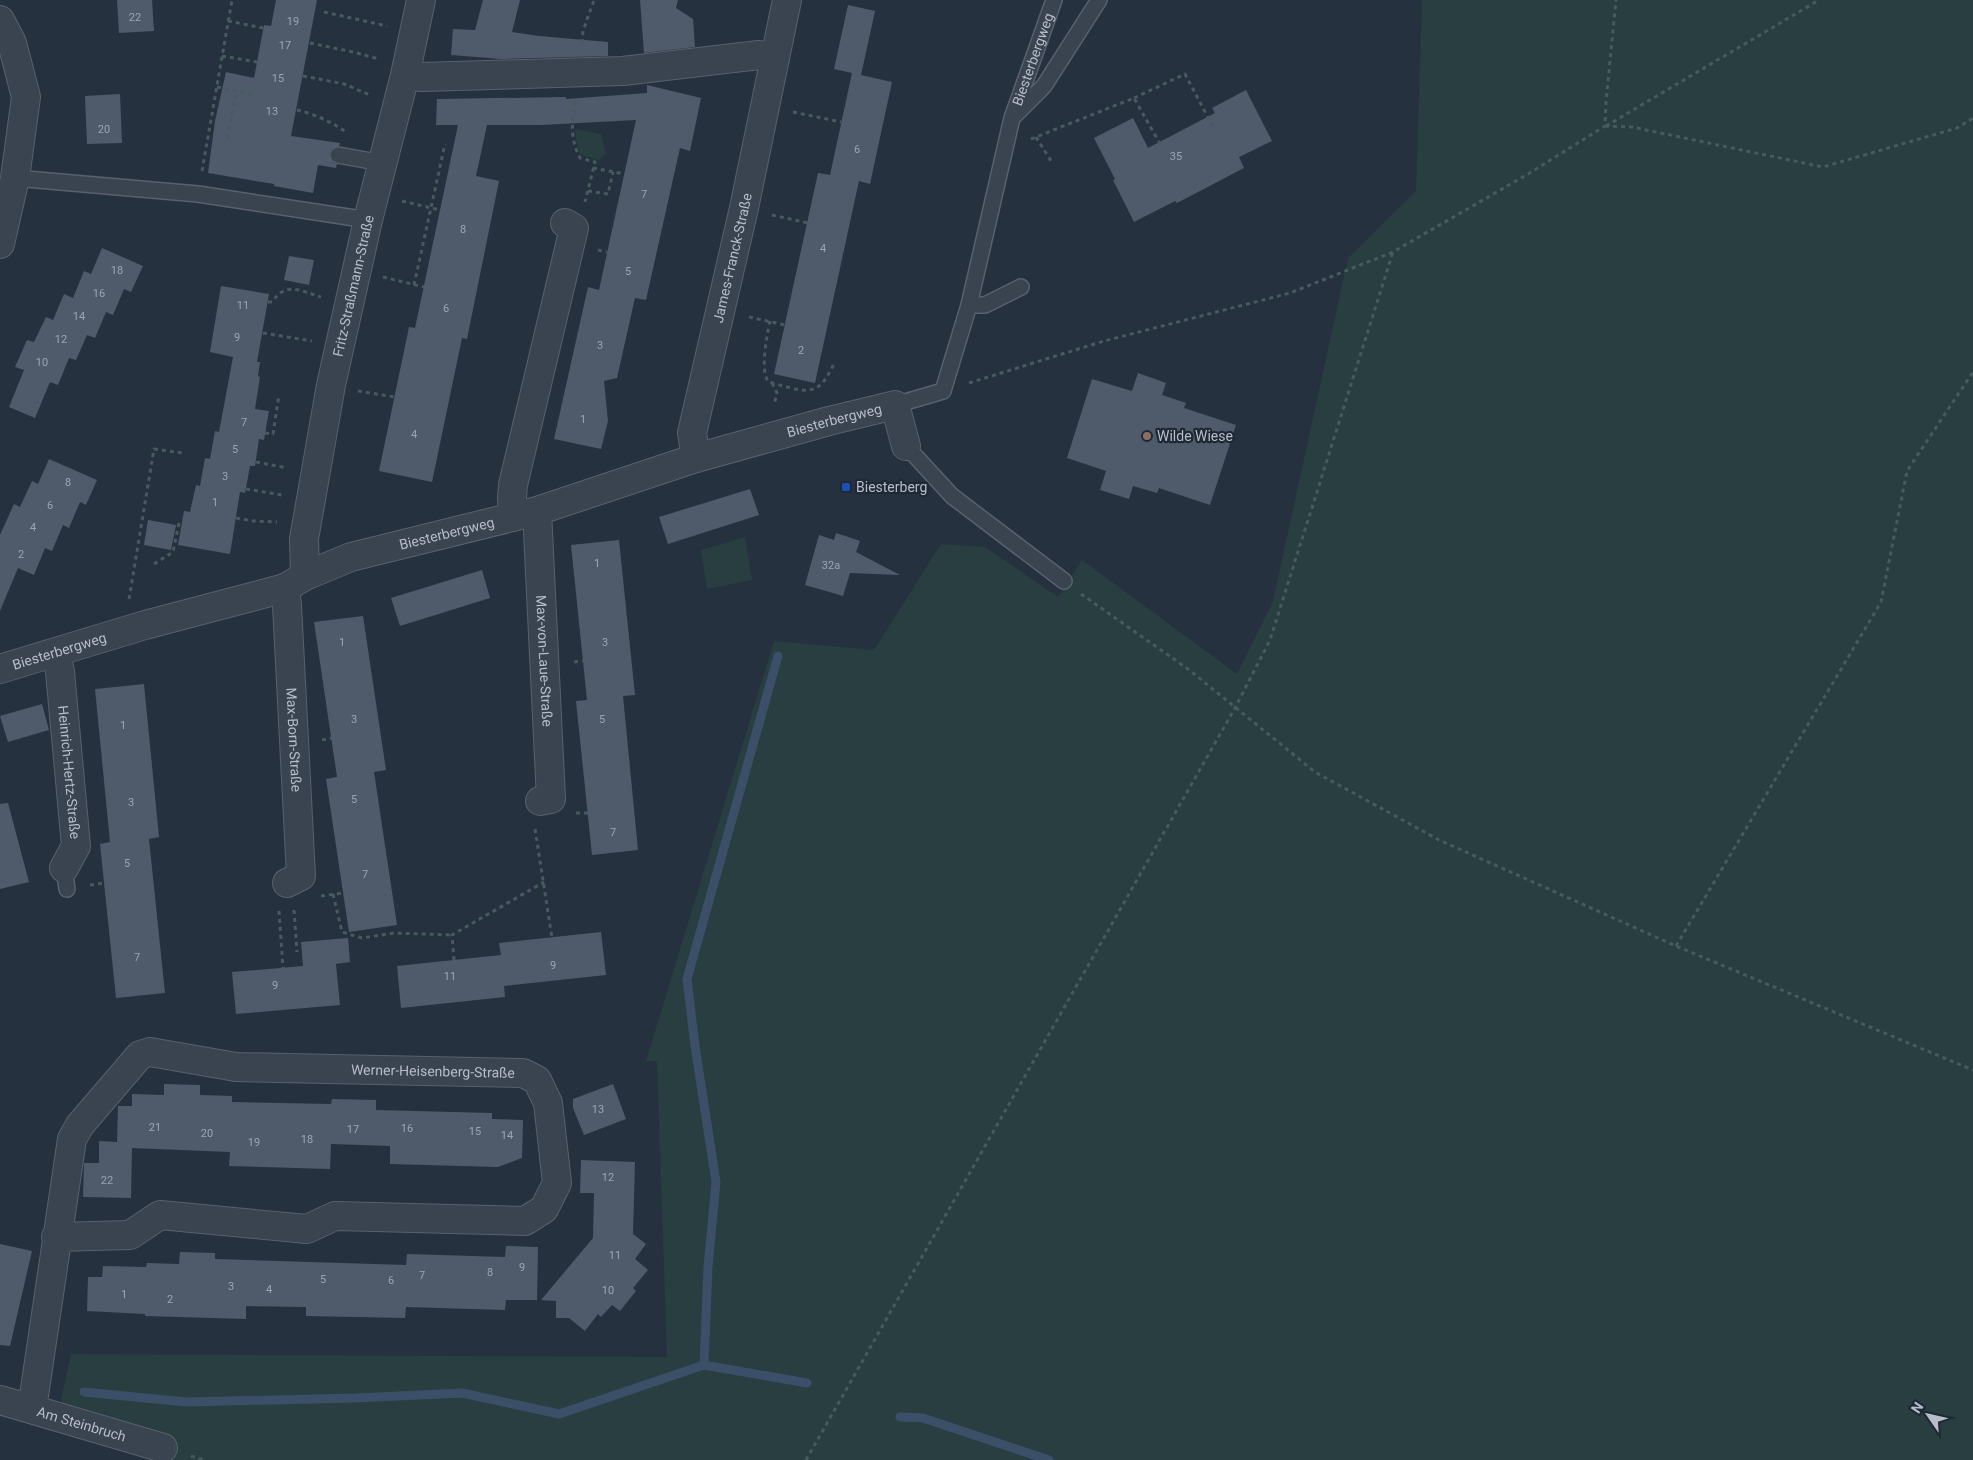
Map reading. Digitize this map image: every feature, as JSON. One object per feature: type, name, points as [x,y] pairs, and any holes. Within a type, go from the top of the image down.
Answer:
[{"type":"street","name":"Fritz-Straßmann-Straße","points":[[295,582],[331,385],[368,220],[405,75],[421,0]]},
{"type":"street","name":"James-Franck-Straße","points":[[696,458],[692,433],[744,208],[787,0]]},
{"type":"street","points":[[0,20],[12,43],[26,97],[15,178],[0,244]]},
{"type":"street","points":[[405,75],[422,78],[579,74],[623,71],[759,55],[775,58]]},
{"type":"street","points":[[525,514],[512,497],[513,486],[569,225]]},
{"type":"street","name":"Biesterbergweg","points":[[0,669],[295,582],[351,557],[525,514],[696,458],[829,421],[895,406],[906,446]]},
{"type":"street","name":"Max-von-Laue-Straße","points":[[525,514],[551,799],[540,801]]},
{"type":"street","name":"Max-Born-Straße","points":[[291,896],[301,876],[287,605],[295,582]]},
{"type":"street","name":"Heinrich-Hertz-Straße","points":[[56,653],[60,672],[76,846],[66,878]]},
{"type":"street","name":"Werner-Heisenberg-Straße","points":[[32,1409],[56,1237],[72,1139],[80,1125],[131,1063],[140,1055],[150,1052],[236,1067],[523,1073],[537,1080],[548,1103],[557,1183],[544,1209],[525,1221],[335,1216],[306,1229],[160,1214],[130,1235],[56,1237]]},
{"type":"street","name":"Am Steinbruch","points":[[0,1400],[164,1454]]},
{"type":"lane","name":"Biesterbergweg","points":[[895,406],[943,392],[969,305],[1012,118],[1054,0]]},
{"type":"lane","points":[[1012,118],[1044,86],[1099,0]]},
{"type":"lane","points":[[345,156],[382,164]]},
{"type":"lane","points":[[15,178],[198,194],[368,220]]},
{"type":"lane","points":[[969,305],[985,305],[1021,287]]},
{"type":"lane","points":[[906,446],[952,496],[1064,581]]},
{"type":"path","points":[[198,194],[232,0]]},
{"type":"path","points":[[569,225],[584,206],[595,162],[580,158],[574,145],[571,118],[580,82],[583,31],[594,0]]},
{"type":"path","points":[[1605,126],[1616,0]]},
{"type":"path","points":[[943,392],[1104,341],[1290,293],[1393,252],[1528,174],[1605,126],[1819,0]]},
{"type":"path","points":[[324,12],[389,27]]},
{"type":"path","points":[[228,21],[263,28]]},
{"type":"path","points":[[310,43],[381,60]]},
{"type":"path","points":[[222,56],[257,62]]},
{"type":"path","points":[[1050,132],[1134,98],[1185,74],[1213,128]]},
{"type":"path","points":[[303,76],[344,84],[374,96]]},
{"type":"path","points":[[217,87],[251,94]]},
{"type":"path","points":[[227,138],[237,91]]},
{"type":"path","points":[[1134,98],[1159,142]]},
{"type":"path","points":[[297,110],[339,127],[347,133],[351,141],[345,156]]},
{"type":"path","points":[[789,112],[841,122]]},
{"type":"path","points":[[1605,126],[1632,127],[1824,167],[1957,128],[1973,118]]},
{"type":"path","points":[[1036,137],[1050,161]]},
{"type":"path","points":[[414,285],[445,144]]},
{"type":"path","points":[[593,168],[624,174]]},
{"type":"path","points":[[588,191],[608,194],[613,172]]},
{"type":"path","points":[[399,200],[440,210]]},
{"type":"path","points":[[766,213],[808,223]]},
{"type":"path","points":[[806,1460],[1234,708],[1270,640],[1393,252]]},
{"type":"path","points":[[379,276],[424,287]]},
{"type":"path","points":[[268,302],[272,302],[278,293],[293,289],[325,298]]},
{"type":"path","points":[[744,315],[785,325]]},
{"type":"path","points":[[770,321],[766,339],[765,378],[798,390],[809,391],[816,389],[826,380],[835,362]]},
{"type":"path","points":[[263,333],[314,341]]},
{"type":"path","points":[[1676,946],[1881,602],[1907,471],[1973,372]]},
{"type":"path","points":[[772,382],[777,393],[774,412]]},
{"type":"path","points":[[370,393],[395,397]]},
{"type":"path","points":[[265,433],[273,434],[279,395]]},
{"type":"path","points":[[128,602],[154,449],[183,453]]},
{"type":"path","points":[[256,462],[289,469]]},
{"type":"path","points":[[246,490],[283,496]]},
{"type":"path","points":[[236,518],[279,522]]},
{"type":"path","points":[[154,564],[173,552],[179,522],[182,523]]},
{"type":"path","points":[[1064,581],[1188,669],[1315,772],[1431,836],[1676,946],[1973,1070]]},
{"type":"path","points":[[540,801],[535,824],[552,938]]},
{"type":"path","points":[[332,894],[342,932],[362,938],[394,933],[452,935],[544,882]]},
{"type":"path","points":[[318,896],[343,892]]},
{"type":"path","points":[[283,968],[279,902],[291,896],[297,952]]},
{"type":"path","points":[[452,935],[454,960]]},
{"type":"green space","points":[[1422,0],[1973,0],[1973,1460],[164,1460],[56,1422],[71,1354],[667,1357],[657,1061],[646,1061],[774,641],[874,650],[941,544],[985,547],[1058,597],[1082,560],[1237,674],[1273,601],[1348,258],[1416,191]]},
{"type":"green space","points":[[575,129],[601,134],[606,154],[599,160],[581,155],[577,145]]},
{"type":"green space","points":[[745,537],[752,580],[707,589],[701,550]]},
{"type":"building","points":[[117,0],[152,0],[154,31],[119,33]]},
{"type":"building","points":[[276,0],[317,0],[291,136],[340,143],[339,146],[331,149],[329,154],[332,162],[337,164],[336,168],[318,165],[313,193],[274,186],[274,184],[208,173],[215,121],[226,72],[254,78],[264,25],[271,26]]},
{"type":"building","points":[[483,0],[520,0],[512,32],[608,42],[608,56],[501,59],[451,55],[453,29],[475,30]]},
{"type":"building","points":[[640,0],[678,0],[676,8],[693,19],[695,47],[644,53]]},
{"type":"building","points":[[848,5],[875,11],[861,75],[892,82],[870,184],[859,181],[815,383],[774,374],[818,173],[830,175],[852,73],[834,69]]},
{"type":"building","points":[[647,85],[701,98],[690,151],[680,148],[646,300],[635,298],[617,378],[604,381],[608,421],[601,449],[554,439],[588,287],[599,290],[636,120],[541,125],[487,125],[476,176],[499,181],[467,339],[462,338],[432,482],[379,471],[409,327],[415,328],[458,125],[436,125],[437,99],[566,97],[566,99],[647,93]]},
{"type":"building","points":[[1246,90],[1272,141],[1239,157],[1244,168],[1177,203],[1175,201],[1134,222],[1094,138],[1133,118],[1148,148],[1215,113],[1212,108]]},
{"type":"building","points":[[120,94],[122,143],[87,144],[85,96]]},
{"type":"building","points":[[102,248],[143,266],[131,292],[124,289],[113,315],[106,312],[95,338],[87,335],[76,360],[69,358],[58,385],[50,382],[35,418],[9,407],[24,370],[15,367],[27,340],[34,342],[46,317],[53,320],[64,294],[73,298],[84,271],[91,274]]},
{"type":"building","points":[[289,256],[314,260],[309,285],[284,280]]},
{"type":"building","points":[[221,286],[269,294],[257,362],[260,362],[258,376],[260,377],[255,409],[269,411],[264,440],[259,439],[255,466],[250,466],[245,493],[240,492],[230,554],[178,545],[184,511],[190,512],[196,485],[200,486],[205,458],[210,459],[215,431],[219,432],[233,357],[210,352]]},
{"type":"building","points":[[1138,373],[1166,383],[1162,395],[1186,403],[1184,408],[1236,425],[1210,505],[1159,488],[1157,493],[1133,486],[1129,499],[1100,490],[1106,471],[1067,458],[1092,379],[1132,391]]},
{"type":"building","points":[[49,459],[97,480],[86,505],[80,502],[69,528],[63,525],[52,551],[45,548],[34,575],[18,568],[0,611],[0,535],[14,504],[20,507],[32,481],[38,484]]},
{"type":"building","points":[[750,489],[759,515],[668,544],[659,517]]},
{"type":"building","points":[[148,520],[176,525],[171,550],[144,545]]},
{"type":"building","points":[[836,533],[860,541],[856,552],[900,575],[850,573],[843,596],[805,585],[819,535],[834,540]]},
{"type":"building","points":[[619,540],[635,695],[623,696],[638,850],[592,855],[576,701],[587,700],[571,545]]},
{"type":"building","points":[[482,570],[490,598],[400,626],[391,598]]},
{"type":"building","points":[[363,616],[386,770],[374,772],[397,925],[349,932],[326,779],[337,777],[314,622]]},
{"type":"building","points":[[144,684],[159,837],[149,839],[165,993],[116,998],[100,844],[110,842],[95,689]]},
{"type":"building","points":[[42,704],[49,730],[8,742],[0,716]]},
{"type":"building","points":[[8,803],[29,882],[0,889],[0,804]]},
{"type":"building","points":[[601,932],[606,975],[504,986],[505,997],[401,1008],[397,966],[501,955],[499,943]]},
{"type":"building","points":[[348,938],[350,962],[336,964],[340,1005],[236,1014],[232,972],[303,966],[301,942]]},
{"type":"building","points":[[164,1084],[200,1085],[200,1095],[232,1096],[232,1102],[331,1104],[332,1099],[376,1100],[376,1110],[492,1113],[492,1119],[523,1120],[522,1158],[498,1167],[390,1164],[390,1146],[331,1144],[330,1169],[229,1166],[230,1152],[132,1148],[131,1198],[83,1197],[84,1163],[99,1163],[99,1141],[117,1142],[118,1106],[132,1106],[132,1094],[164,1095]]},
{"type":"building","points":[[613,1084],[626,1119],[584,1135],[573,1108],[573,1099]]},
{"type":"building","points":[[581,1160],[635,1162],[633,1234],[646,1244],[635,1259],[648,1270],[633,1288],[636,1291],[620,1311],[612,1305],[601,1317],[598,1314],[585,1331],[569,1318],[556,1318],[556,1301],[541,1300],[593,1238],[594,1193],[580,1193]]},
{"type":"building","points":[[0,1244],[32,1251],[10,1346],[0,1345]]},
{"type":"building","points":[[506,1246],[538,1247],[537,1300],[506,1300],[505,1310],[406,1307],[405,1318],[306,1316],[306,1307],[246,1306],[246,1319],[145,1316],[145,1314],[87,1311],[88,1277],[102,1277],[103,1266],[146,1267],[147,1263],[179,1264],[180,1252],[215,1253],[215,1259],[406,1265],[407,1254],[505,1257]]},
{"type":"waterway","points":[[704,1365],[708,1267],[716,1182],[695,1046],[687,979],[778,656]]},
{"type":"waterway","points":[[84,1392],[186,1402],[356,1398],[462,1393],[559,1414],[704,1365],[807,1383]]},
{"type":"waterway","points":[[900,1417],[923,1418],[1049,1460]]},
{"type":"place","name":"Wilde Wiese","points":[[1147,436]]},
{"type":"place","name":"Biesterberg","points":[[846,487]]}]
